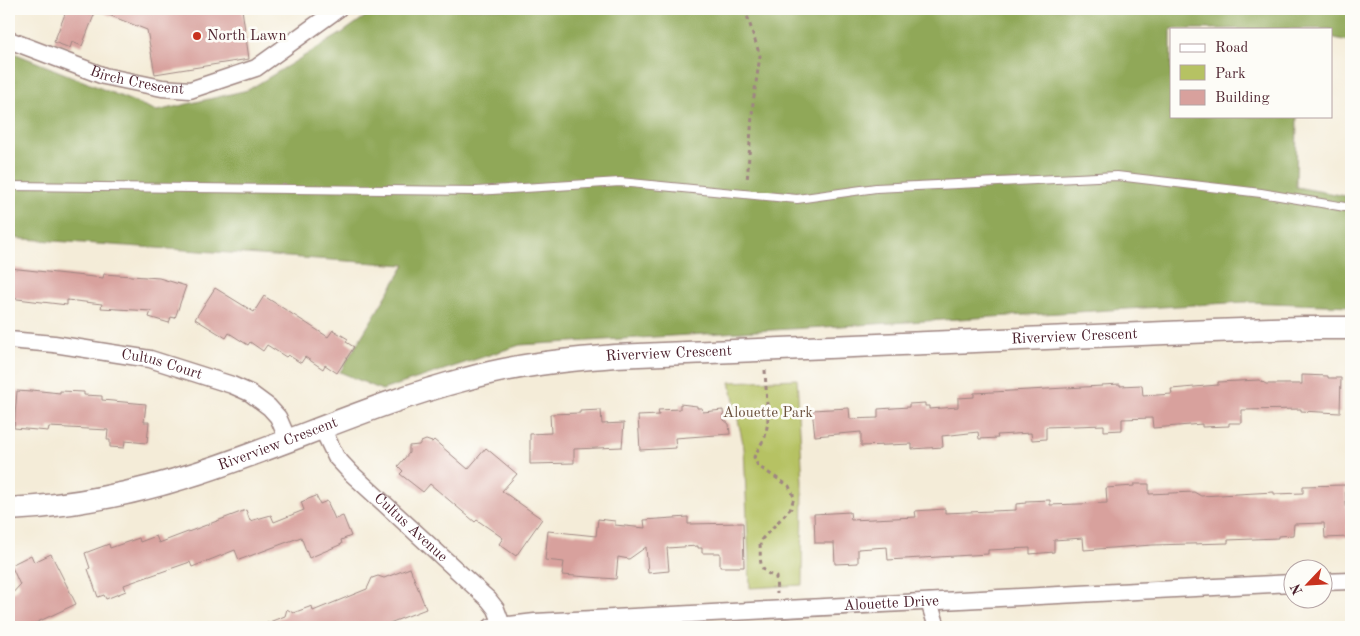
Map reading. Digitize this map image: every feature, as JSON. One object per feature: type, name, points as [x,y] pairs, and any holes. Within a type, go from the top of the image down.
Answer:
[{"type":"street","name":"Birch Crescent","points":[[9,40],[104,76],[162,88],[190,90],[256,68],[338,9]]},
{"type":"street","name":"Riverview Crescent","points":[[9,509],[74,502],[134,491],[196,474],[400,400],[466,379],[531,365],[566,360],[615,356],[1193,332],[1351,328]]},
{"type":"street","name":"Cultus Court","points":[[9,340],[54,344],[150,360],[232,385],[250,393],[269,407],[278,416],[288,440]]},
{"type":"street","name":"Cultus Avenue","points":[[322,428],[336,457],[351,473],[489,600],[496,609],[497,626]]},
{"type":"street","points":[[1332,582],[1351,581]]},
{"type":"street","name":"Alouette Drive","points":[[497,626],[1282,584]]},
{"type":"street","points":[[929,602],[937,627]]},
{"type":"lane","points":[[9,186],[476,191],[620,182],[797,199],[876,188],[1117,176],[1261,193],[1351,208]]},
{"type":"path","points":[[745,9],[760,56],[753,103],[746,194]]},
{"type":"path","points":[[765,367],[768,422],[765,437],[754,457],[758,466],[789,486],[794,497],[791,508],[760,543],[763,570],[766,574],[776,577],[776,584]]},
{"type":"green space","points":[[376,9],[1339,9],[1351,11],[1351,42],[1332,37],[1332,28],[1170,28],[1170,118],[1297,118],[1296,187],[1351,197],[1351,306],[1245,302],[520,345],[382,390],[340,372],[405,265],[9,238],[9,51],[157,111],[248,90],[342,33]]},
{"type":"green space","name":"Alouette Park","points":[[797,379],[803,482],[802,585],[750,588],[744,448],[730,382]]},
{"type":"building","name":"North Lawn","points":[[67,9],[242,9],[249,59],[155,74],[147,30],[96,10],[82,46],[72,42],[70,48],[54,42]]},
{"type":"building","points":[[9,268],[103,278],[104,274],[159,278],[186,286],[175,318],[171,317],[169,323],[149,317],[151,311],[101,308],[102,304],[67,300],[67,305],[9,298]]},
{"type":"building","points":[[215,288],[254,312],[264,296],[328,337],[333,330],[348,339],[346,342],[354,347],[337,373],[325,365],[323,369],[305,357],[301,363],[288,355],[286,357],[267,345],[263,351],[250,342],[248,345],[229,333],[226,338],[195,319]]},
{"type":"building","points":[[1302,375],[1341,378],[1340,413],[1301,411],[1301,409],[1242,410],[1242,423],[1229,423],[1229,426],[1202,427],[1202,424],[1153,428],[1152,418],[1122,419],[1122,430],[1104,431],[1104,425],[1046,427],[1046,439],[1032,440],[1031,433],[997,435],[998,438],[979,439],[978,432],[942,436],[943,447],[912,449],[912,444],[861,446],[861,432],[815,436],[812,410],[849,408],[850,419],[878,418],[878,409],[909,407],[909,404],[925,403],[925,406],[929,406],[929,409],[958,407],[958,398],[974,397],[974,393],[1120,384],[1120,386],[1142,385],[1143,396],[1172,394],[1171,389],[1218,385],[1218,382],[1259,380],[1266,384],[1302,384]]},
{"type":"building","points":[[31,390],[60,393],[60,391],[84,392],[84,395],[102,396],[102,400],[146,404],[144,422],[149,422],[147,443],[125,441],[124,448],[110,447],[110,440],[107,440],[108,430],[49,427],[48,431],[14,428],[17,391],[31,392]]},
{"type":"building","points":[[680,404],[697,406],[697,408],[702,408],[703,412],[723,410],[724,420],[729,424],[730,434],[675,438],[676,448],[640,450],[638,416],[659,415],[658,410],[680,409]]},
{"type":"building","points":[[601,410],[602,424],[624,423],[622,447],[574,449],[574,463],[530,464],[530,434],[551,433],[550,414]]},
{"type":"building","points":[[426,440],[432,442],[434,440],[468,469],[486,448],[517,474],[502,491],[542,519],[516,556],[499,544],[503,538],[477,520],[475,522],[430,484],[423,492],[400,474],[403,471],[398,466],[409,453],[409,446],[419,445]]},
{"type":"building","points":[[1134,484],[1149,484],[1149,494],[1194,492],[1201,496],[1274,492],[1274,494],[1303,493],[1303,486],[1345,485],[1348,537],[1325,538],[1324,523],[1294,524],[1293,535],[1278,536],[1278,538],[1228,540],[1228,543],[1152,545],[1084,550],[1083,538],[1054,540],[1054,552],[1030,554],[1030,548],[988,550],[988,554],[888,560],[887,547],[858,549],[858,563],[835,564],[834,543],[815,543],[814,514],[850,512],[851,520],[916,517],[915,511],[945,509],[945,513],[1016,510],[1016,504],[1026,503],[1026,501],[1050,500],[1050,505],[1107,503],[1106,488],[1134,486]]},
{"type":"building","points":[[316,496],[320,504],[327,501],[335,519],[343,516],[351,536],[341,540],[342,544],[309,558],[301,537],[239,560],[235,550],[192,567],[190,562],[124,585],[126,591],[106,599],[104,595],[98,597],[88,569],[90,568],[85,553],[109,544],[110,548],[139,538],[140,542],[156,536],[159,543],[246,510],[250,521],[271,515],[274,522],[304,510],[301,502]]},
{"type":"building","points":[[688,517],[688,524],[743,523],[744,567],[720,567],[720,553],[702,553],[702,548],[698,548],[698,546],[667,548],[669,571],[648,573],[646,547],[629,559],[618,557],[616,579],[562,575],[564,562],[545,560],[548,531],[596,536],[598,519],[615,521],[615,525],[645,528],[644,520]]},
{"type":"building","points":[[51,554],[76,604],[27,627],[9,627],[9,597],[20,585],[11,565],[31,555],[34,562]]},
{"type":"building","points":[[410,568],[426,609],[379,627],[259,626],[285,616],[287,609],[293,613],[312,606],[313,611],[367,589],[372,578],[378,576],[384,578]]},
{"type":"place","name":"North Lawn","points":[[197,36]]}]
